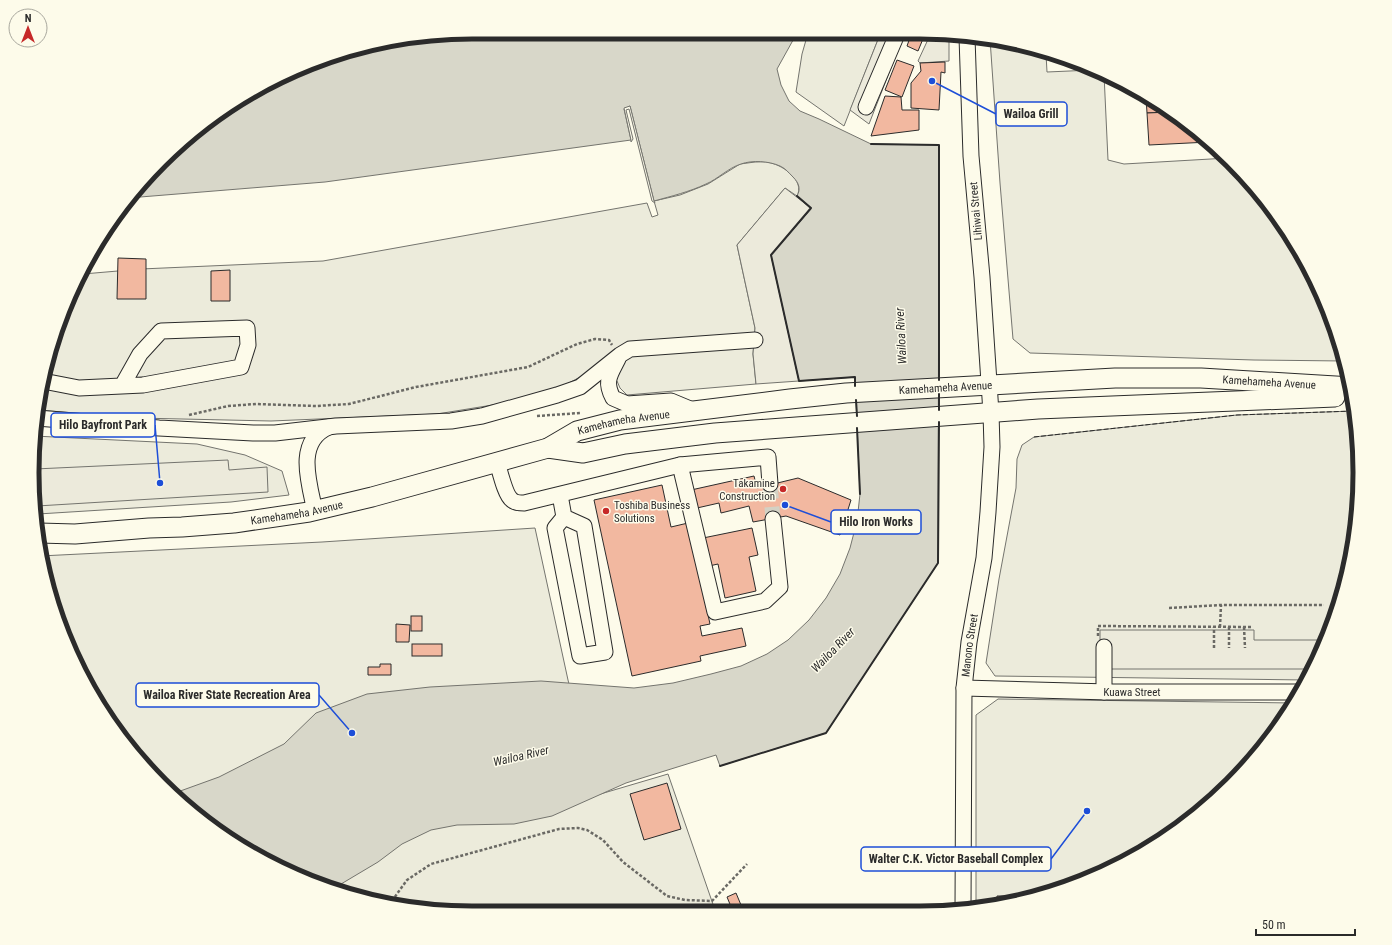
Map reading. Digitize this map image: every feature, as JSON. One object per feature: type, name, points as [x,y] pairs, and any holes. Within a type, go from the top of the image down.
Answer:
[{"type":"main road","name":"Kamehameha Avenue","points":[[43,532],[75,534],[182,527],[257,520],[315,511],[372,497],[548,448],[577,431],[600,424],[620,420],[790,399],[846,393],[1115,378],[1201,378],[1345,387]]},
{"type":"main road","name":"Kamehameha Avenue","points":[[548,448],[583,453],[625,444],[710,434],[846,423],[1038,409],[1346,396]]},
{"type":"street","points":[[866,107],[895,39]]},
{"type":"street","name":"Lihiwai Street","points":[[966,42],[971,156],[982,277],[989,384]]},
{"type":"street","points":[[48,382],[78,388],[122,386],[143,385],[241,367],[248,345],[247,328],[162,331],[140,354],[122,386]]},
{"type":"street","points":[[43,418],[159,428],[253,433],[336,426],[451,421],[482,416],[580,387],[620,355],[630,349],[755,340]]},
{"type":"street","points":[[620,355],[609,376],[608,389],[613,398],[627,404],[671,401],[696,411]]},
{"type":"street","name":"Manono Street","points":[[963,903],[964,688],[969,642],[984,558],[988,512],[992,447],[989,384]]},
{"type":"street","points":[[315,511],[307,467],[308,451],[312,441],[318,434],[325,429],[336,426]]},
{"type":"street","points":[[497,462],[508,495],[512,500],[524,504],[680,465],[768,456],[770,484]]},
{"type":"street","points":[[680,465],[715,612],[765,601],[780,587],[773,519]]},
{"type":"street","points":[[560,494],[564,518]]},
{"type":"street","points":[[564,518],[584,526],[605,652],[580,656],[555,528],[564,518]]},
{"type":"street","points":[[1101,644],[1104,692]]},
{"type":"street","name":"Kuawa Street","points":[[964,688],[1104,692],[1293,692]]},
{"type":"path","points":[[187,415],[228,406],[256,404],[316,406],[349,404],[416,387],[528,367],[564,349],[595,339],[609,340],[620,355]]},
{"type":"path","points":[[532,417],[588,412]]},
{"type":"path","points":[[1169,608],[1324,605]]},
{"type":"path","points":[[1220,606],[1220,627]]},
{"type":"path","points":[[1101,644],[1098,626],[1253,627]]},
{"type":"path","points":[[1214,627],[1214,648]]},
{"type":"path","points":[[1229,627],[1229,648]]},
{"type":"path","points":[[1244,627],[1245,648]]},
{"type":"path","points":[[393,899],[407,880],[430,864],[559,829],[578,828],[587,830],[603,840],[624,862],[667,896],[685,900],[712,901],[747,864]]},
{"type":"shaded area","points":[[806,39],[878,39],[844,126],[796,92],[802,54]]},
{"type":"shaded area","points":[[878,39],[902,39],[869,124],[850,110]]},
{"type":"shaded area","points":[[928,39],[949,40],[949,61],[920,63],[918,61]]},
{"type":"shaded area","points":[[990,45],[1004,47],[1046,58],[1047,72],[1081,70],[1104,81],[1108,160],[1124,164],[1218,159],[1245,187],[1263,209],[1295,256],[1320,307],[1338,361],[1254,360],[1030,353],[1013,339]]},
{"type":"shaded area","points":[[769,162],[782,167],[796,180],[799,190],[797,196],[785,188],[737,245],[755,328],[753,354],[756,384],[627,395],[620,388],[617,381],[590,372],[555,390],[511,402],[437,414],[271,421],[137,418],[44,410],[47,388],[62,333],[72,307],[88,274],[141,269],[323,261],[647,203],[652,217],[658,215],[654,201],[680,195],[708,184],[740,164]]},
{"type":"shaded area","points":[[785,188],[811,208],[771,255],[799,381],[756,384],[753,354],[755,328],[737,245]]},
{"type":"shaded area","points":[[1348,411],[1353,472],[1352,501],[1345,557],[1330,612],[1320,638],[1300,680],[995,676],[986,663],[999,579],[1016,488],[1017,459],[1022,445],[1034,437],[1237,415]]},
{"type":"shaded area","points":[[41,436],[197,444],[245,455],[282,471],[289,495],[231,502],[41,514],[39,472]]},
{"type":"shaded area","points":[[228,460],[229,470],[267,467],[268,492],[41,506],[39,469]]},
{"type":"shaded area","points":[[535,528],[568,680],[597,795],[668,774],[714,906],[472,906],[444,905],[388,898],[333,883],[307,873],[256,848],[209,816],[166,779],[129,736],[97,689],[72,638],[62,612],[47,556],[322,542]]},
{"type":"shaded area","points":[[1100,630],[1254,630],[1254,640],[1319,640],[1305,669],[1100,669]]},
{"type":"shaded area","points":[[998,699],[1286,703],[1263,736],[1226,779],[1183,816],[1160,833],[1111,861],[1059,883],[1004,898],[976,902],[976,715]]},
{"type":"water","name":"Wailoa River","points":[[794,39],[777,69],[781,85],[789,101],[800,111],[871,144],[939,145],[938,563],[826,733],[720,766],[716,755],[626,783],[552,816],[514,824],[457,825],[431,830],[402,844],[378,862],[339,885],[307,873],[256,848],[209,816],[180,791],[219,777],[284,744],[316,713],[367,694],[430,687],[541,681],[634,688],[673,683],[741,666],[767,654],[788,640],[809,620],[826,598],[840,574],[850,548],[857,521],[860,494],[855,377],[799,381],[771,255],[811,209],[797,196],[799,188],[798,184],[785,169],[776,164],[766,162],[745,163],[736,166],[700,187],[654,201],[630,106],[624,109],[631,140],[325,182],[139,197],[166,166],[209,129],[256,97],[281,84],[333,62],[360,54],[388,47],[444,40]]},
{"type":"pier","points":[[630,106],[655,203],[652,201],[629,109],[626,110],[633,139],[631,142],[624,108]]},
{"type":"building","points":[[910,39],[923,39],[918,51],[907,46]]},
{"type":"building","points":[[897,60],[914,66],[902,97],[885,90]]},
{"type":"building","points":[[945,62],[945,73],[941,72],[939,110],[911,108],[911,83],[921,71],[920,63]]},
{"type":"building","points":[[885,96],[901,97],[902,110],[919,110],[919,130],[871,136]]},
{"type":"building","points":[[1146,104],[1161,112],[1147,113]]},
{"type":"building","points":[[1161,112],[1199,142],[1149,145],[1147,113]]},
{"type":"building","points":[[118,258],[146,259],[146,299],[117,299]]},
{"type":"building","points":[[230,270],[230,301],[211,301],[211,271]]},
{"type":"building","points":[[754,476],[757,488],[798,478],[851,500],[840,535],[786,516],[753,522],[749,506],[721,513],[719,503],[697,508],[691,490]]},
{"type":"building","points":[[662,485],[671,527],[688,523],[710,624],[700,626],[702,636],[742,628],[746,646],[700,656],[701,661],[632,676],[594,500]]},
{"type":"building","points":[[752,528],[758,555],[749,557],[756,591],[725,598],[718,564],[709,566],[703,538]]},
{"type":"building","points":[[411,616],[422,616],[422,631],[411,631]]},
{"type":"building","points":[[396,624],[410,625],[409,642],[396,642]]},
{"type":"building","points":[[412,644],[442,644],[442,656],[412,656]]},
{"type":"building","points":[[380,664],[391,664],[391,675],[368,675],[368,667],[380,667]]},
{"type":"building","points":[[667,783],[681,829],[644,840],[630,794]]},
{"type":"building","points":[[736,893],[741,905],[731,906],[727,897]]},
{"type":"building","points":[[997,896],[1011,896],[1004,898],[997,899]]},
{"type":"tunnel","points":[[770,484],[773,519]]},
{"type":"fence","points":[[1034,437],[1237,415],[1348,411]]},
{"type":"wall","points":[[871,144],[939,145],[939,380]]},
{"type":"wall","points":[[797,196],[811,208],[771,255],[799,381],[855,377],[855,386]]},
{"type":"wall","points":[[939,394],[939,410]]},
{"type":"wall","points":[[856,400],[857,416]]},
{"type":"wall","points":[[720,766],[826,733],[938,563],[939,422]]},
{"type":"wall","points":[[857,428],[860,494]]},
{"type":"place","name":"Wailoa Grill","points":[[932,81]]},
{"type":"place","name":"Hilo Bayfront Park","points":[[160,483]]},
{"type":"place","name":"Takamine Construction","points":[[783,489]]},
{"type":"place","name":"Hilo Iron Works","points":[[785,505]]},
{"type":"place","name":"Toshiba Business Solutions","points":[[606,511]]},
{"type":"place","name":"Wailoa River State Recreation Area","points":[[352,733]]},
{"type":"place","name":"Walter C.K. Victor Baseball Complex","points":[[1087,811]]}]
